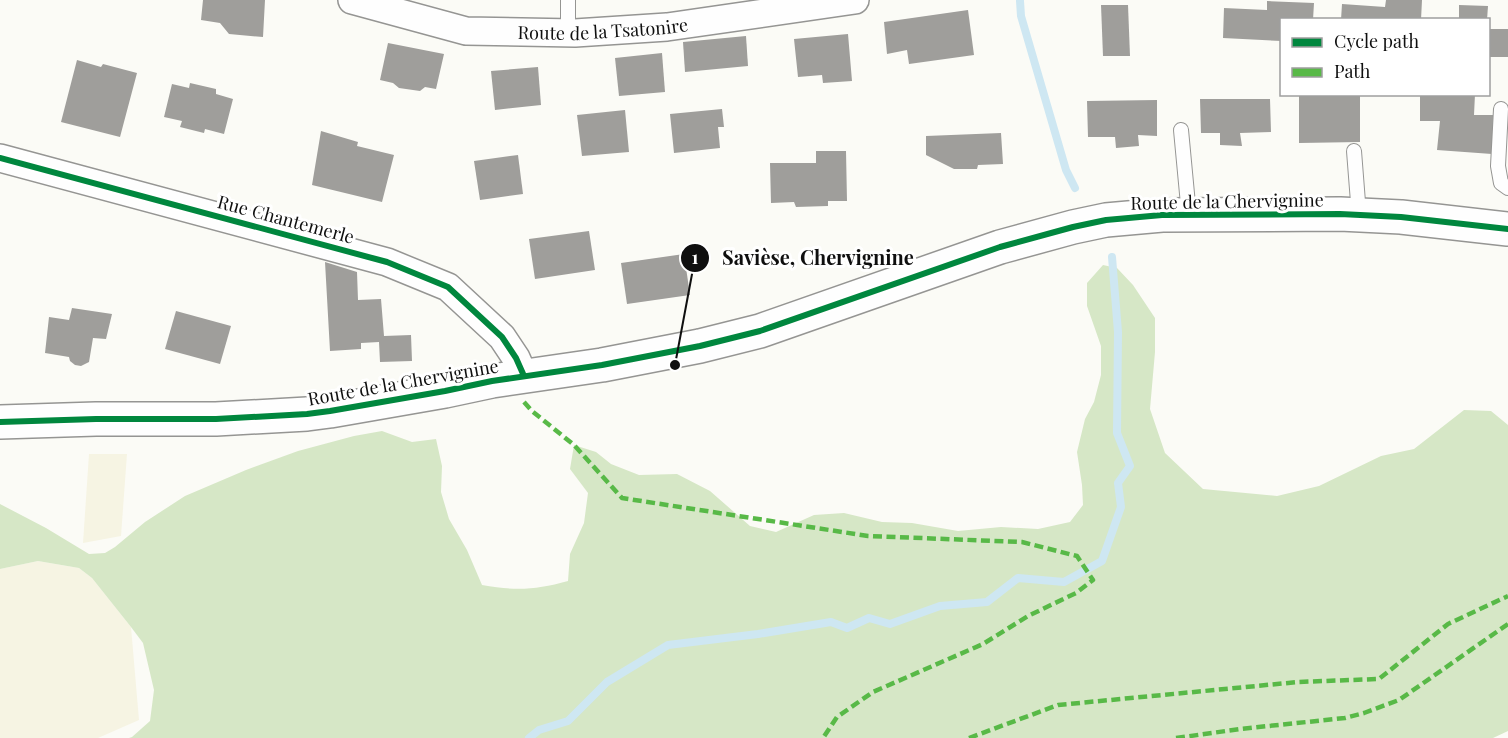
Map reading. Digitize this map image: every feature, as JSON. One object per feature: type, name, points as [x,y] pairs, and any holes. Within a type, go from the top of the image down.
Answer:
[{"type":"street","name":"Route de la Tsatonire","points":[[367,2],[466,32],[568,32],[667,27],[855,0]]},
{"type":"street","name":"Rue Chantemerle","points":[[0,158],[387,262],[418,274],[448,287],[502,338],[516,358],[524,376]]},
{"type":"street","name":"Route de la Chervignine","points":[[0,422],[216,419],[307,414],[524,376],[602,365],[732,339],[1000,247],[1089,223],[1144,216],[1359,215],[1508,229]]},
{"type":"lane","points":[[568,0],[568,32]]},
{"type":"lane","points":[[1501,109],[1498,166],[1501,183],[1508,189]]},
{"type":"lane","points":[[1181,130],[1189,215]]},
{"type":"lane","points":[[1354,151],[1359,215]]},
{"type":"shaded area","points":[[89,454],[127,454],[121,536],[83,543]]},
{"type":"shaded area","points":[[38,561],[79,568],[92,578],[131,627],[139,720],[98,738],[0,738],[0,569]]},
{"type":"green space","points":[[1103,265],[1117,268],[1133,285],[1155,318],[1155,352],[1150,409],[1165,453],[1203,489],[1277,496],[1319,486],[1381,456],[1414,449],[1464,410],[1491,411],[1508,425],[1508,731],[1493,738],[129,738],[150,721],[154,690],[143,643],[131,627],[92,578],[79,568],[38,561],[0,569],[0,504],[89,554],[105,553],[145,522],[185,496],[298,451],[382,431],[412,442],[436,439],[442,466],[441,492],[449,519],[467,550],[482,585],[494,587],[525,589],[568,581],[570,554],[584,523],[588,493],[570,469],[574,445],[596,452],[611,464],[639,475],[677,474],[710,491],[750,526],[776,532],[814,515],[844,513],[882,522],[912,523],[958,531],[1001,527],[1038,529],[1070,522],[1083,505],[1077,452],[1085,419],[1094,402],[1101,375],[1101,346],[1087,306],[1087,283]]},
{"type":"building","points":[[203,0],[265,0],[263,37],[229,34],[220,23],[201,20]]},
{"type":"building","points":[[1386,0],[1422,0],[1421,18],[1341,18],[1342,4],[1385,7]]},
{"type":"building","points":[[1267,1],[1314,3],[1313,18],[1280,18],[1280,41],[1223,38],[1224,8],[1267,10]]},
{"type":"building","points":[[1101,5],[1128,5],[1130,56],[1103,56]]},
{"type":"building","points":[[1459,5],[1488,6],[1487,18],[1459,18]]},
{"type":"building","points":[[968,10],[974,55],[909,64],[907,50],[887,54],[884,22]]},
{"type":"building","points":[[1490,29],[1508,29],[1508,57],[1490,57]]},
{"type":"building","points":[[848,34],[852,81],[823,83],[822,75],[798,77],[794,39]]},
{"type":"building","points":[[746,36],[748,66],[685,72],[683,42]]},
{"type":"building","points":[[388,43],[444,54],[436,89],[425,87],[420,91],[399,88],[393,83],[380,80]]},
{"type":"building","points":[[662,53],[665,92],[619,96],[615,58]]},
{"type":"building","points":[[77,60],[137,73],[120,137],[61,122]]},
{"type":"building","points":[[538,67],[541,105],[495,110],[491,71]]},
{"type":"building","points":[[190,83],[216,89],[216,94],[233,99],[224,134],[205,129],[204,133],[180,127],[182,121],[164,117],[172,84],[189,88]]},
{"type":"building","points":[[1299,96],[1360,96],[1360,142],[1299,143]]},
{"type":"building","points":[[1420,96],[1475,96],[1474,115],[1493,115],[1492,154],[1437,150],[1440,121],[1420,121]]},
{"type":"building","points":[[1200,99],[1270,99],[1271,132],[1240,133],[1242,146],[1220,145],[1220,133],[1201,133]]},
{"type":"building","points":[[1157,100],[1157,136],[1138,135],[1139,146],[1116,148],[1115,137],[1088,137],[1087,101]]},
{"type":"building","points":[[722,109],[724,127],[718,127],[720,148],[674,153],[670,114]]},
{"type":"building","points":[[625,110],[629,152],[582,156],[577,115]]},
{"type":"building","points":[[321,131],[358,142],[357,146],[394,155],[382,202],[312,185]]},
{"type":"building","points":[[1001,133],[1003,164],[978,165],[977,169],[954,169],[926,155],[926,136]]},
{"type":"building","points":[[816,151],[846,151],[847,201],[828,201],[828,206],[796,207],[794,202],[771,203],[770,163],[816,163]]},
{"type":"building","points":[[518,155],[523,194],[480,200],[474,161]]},
{"type":"building","points":[[589,231],[595,270],[535,279],[529,239]]},
{"type":"building","points":[[684,254],[690,295],[627,304],[621,263]]},
{"type":"building","points":[[325,262],[357,272],[358,300],[381,299],[384,336],[411,335],[412,361],[380,362],[379,342],[361,343],[361,349],[330,351]]},
{"type":"building","points":[[72,308],[112,314],[106,339],[93,338],[89,362],[81,366],[75,365],[69,357],[45,353],[49,317],[69,320]]},
{"type":"building","points":[[176,311],[231,326],[220,364],[165,349]]},
{"type":"waterway","points":[[1020,1],[1021,16],[1066,170],[1075,188]]},
{"type":"waterway","points":[[529,738],[539,730],[568,721],[607,682],[668,645],[831,622],[847,628],[869,618],[890,624],[940,606],[987,602],[1018,578],[1064,582],[1102,561],[1121,507],[1118,483],[1130,466],[1117,433],[1118,332],[1112,257]]},
{"type":"marked path","points":[[524,402],[574,445],[622,498],[868,536],[1022,542],[1077,556],[1093,580],[1076,593],[1028,616],[983,644],[873,692],[837,717],[823,738]]},
{"type":"marked path","points":[[969,738],[1058,705],[1298,682],[1379,679],[1448,624],[1508,596]]},
{"type":"marked path","points":[[1176,738],[1345,718],[1364,713],[1399,700],[1508,624]]},
{"type":"cycle path","points":[[0,158],[387,262],[448,287],[502,337],[516,358],[524,376]]},
{"type":"cycle path","points":[[0,422],[216,419],[307,414],[492,381],[602,365],[700,346],[760,331],[1000,247],[1106,220],[1162,215],[1340,214],[1401,217],[1508,229]]},
{"type":"place","name":"Savièse, Chervignine","points":[[675,365]]}]
